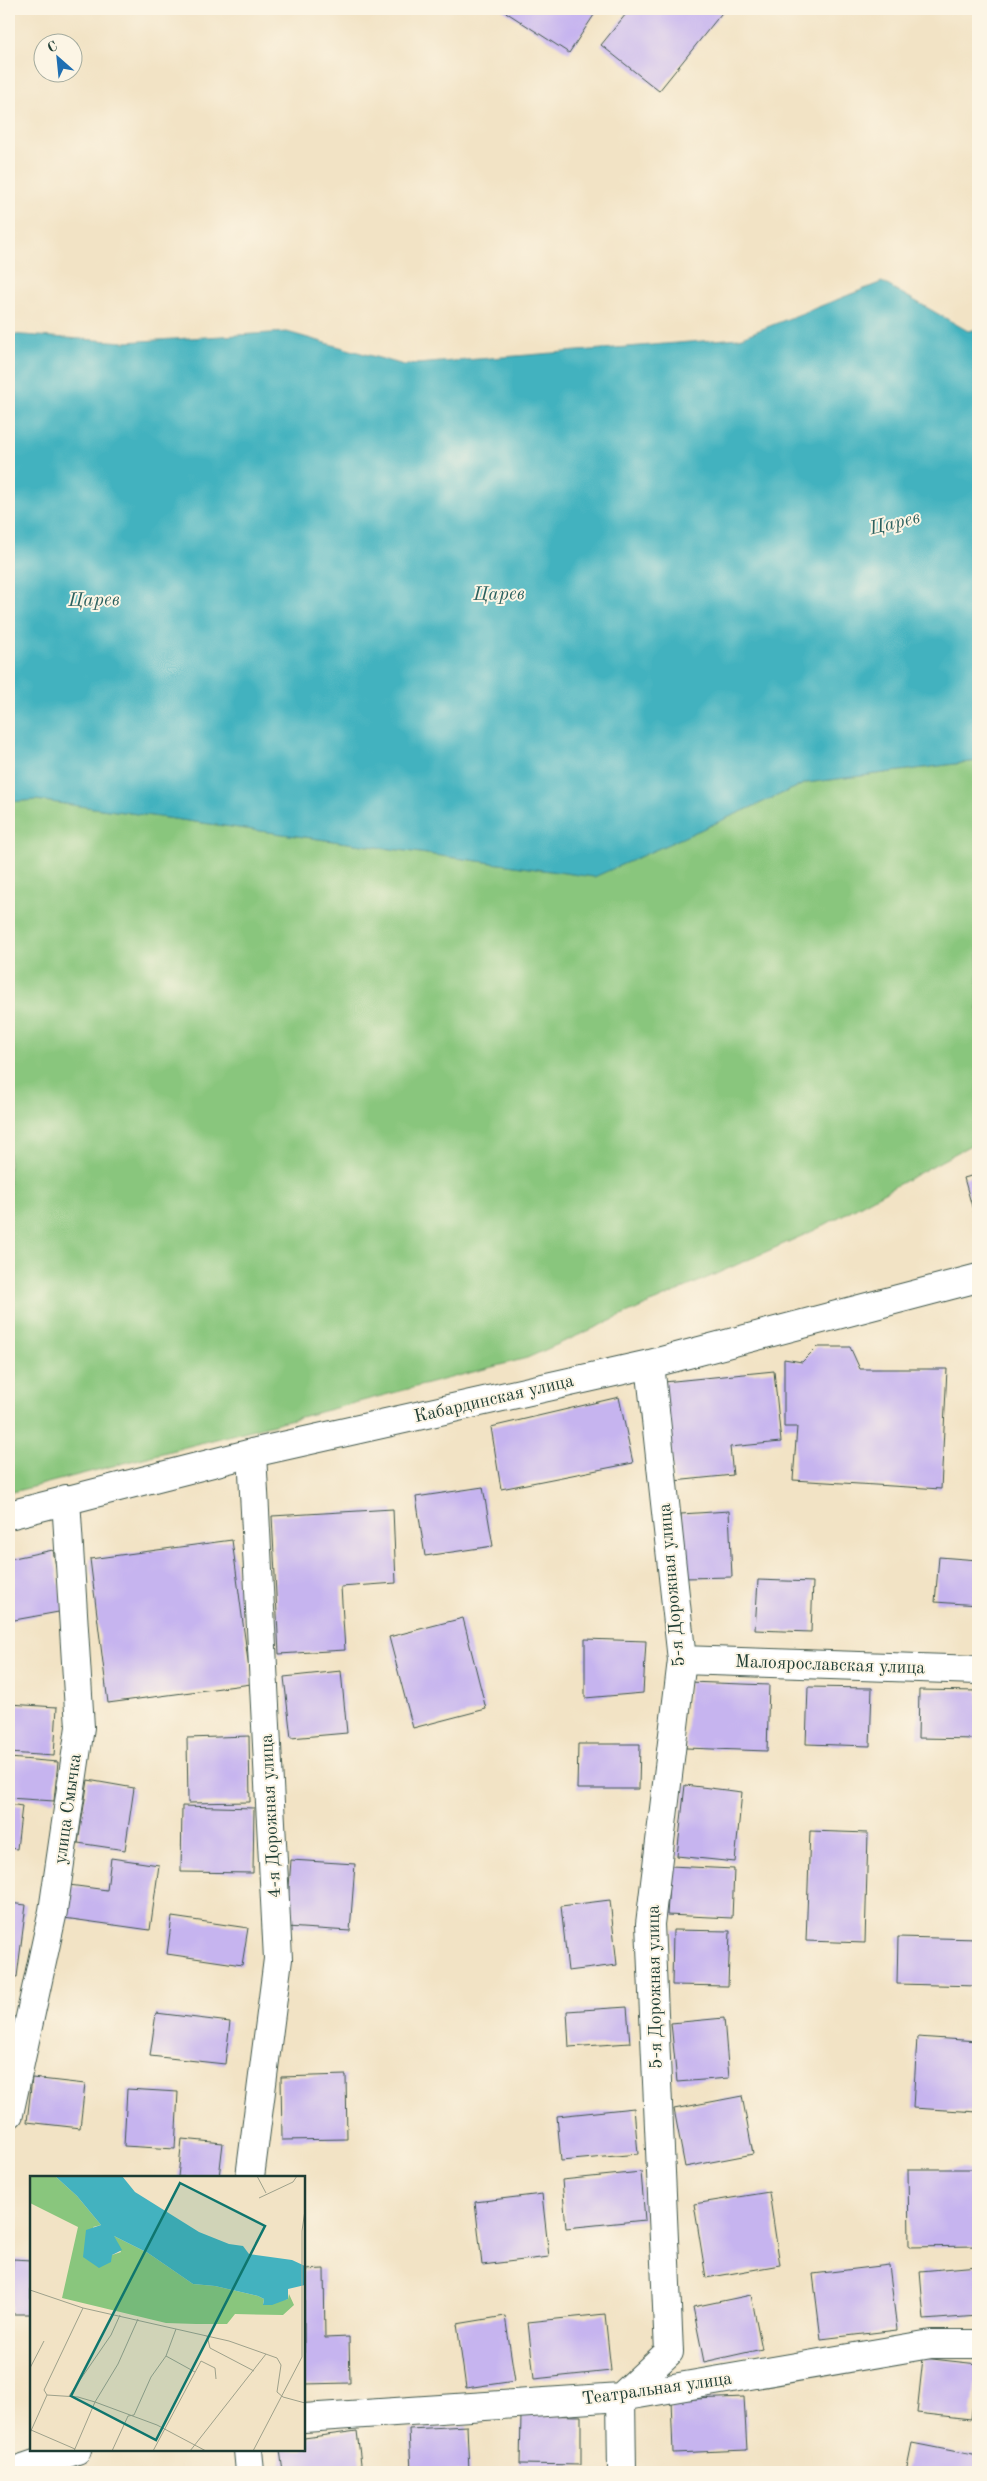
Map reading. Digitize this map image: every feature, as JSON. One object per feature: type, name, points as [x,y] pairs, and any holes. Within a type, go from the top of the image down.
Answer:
[{"type":"street","name":"Кабардинская улица","points":[[9,1515],[252,1453],[650,1364],[976,1284]]},
{"type":"street","name":"5-я Дорожная улица","points":[[621,2397],[669,2352],[650,1924],[682,1660],[650,1364]]},
{"type":"street","name":"4-я Дорожная улица","points":[[250,2176],[278,1959],[252,1453]]},
{"type":"street","name":"улица Смычка","points":[[9,2114],[53,1911],[80,1727],[66,1499]]},
{"type":"street","name":"Малоярославская улица","points":[[682,1660],[978,1670]]},
{"type":"street","name":"Театральная улица","points":[[305,2418],[621,2397],[931,2344],[978,2344]]},
{"type":"street","points":[[621,2397],[622,2472]]},
{"type":"street","points":[[11,2472],[74,2451]]},
{"type":"street","points":[[248,2451],[250,2472]]},
{"type":"green space","points":[[978,761],[978,1141],[815,1230],[527,1358],[9,1493],[9,802],[36,800],[594,877],[806,783]]},
{"type":"water","name":"Царев","points":[[882,282],[968,331],[978,329],[978,761],[806,783],[594,877],[36,800],[9,802],[9,334],[125,342],[287,332],[404,365],[739,338]]},
{"type":"building","points":[[298,9],[317,9],[317,13]]},
{"type":"building","points":[[501,9],[598,9],[569,53]]},
{"type":"building","points":[[630,9],[725,9],[659,91],[601,45]]},
{"type":"building","points":[[978,1174],[978,1228],[964,1178]]},
{"type":"building","points":[[817,1347],[850,1347],[860,1369],[947,1369],[941,1489],[793,1480],[797,1427],[784,1427],[784,1359],[802,1362]]},
{"type":"building","points":[[774,1371],[781,1442],[730,1447],[733,1475],[674,1481],[664,1382]]},
{"type":"building","points":[[619,1397],[633,1463],[501,1489],[491,1427]]},
{"type":"building","points":[[483,1487],[493,1546],[425,1556],[416,1497]]},
{"type":"building","points":[[393,1509],[396,1583],[341,1587],[345,1650],[279,1654],[272,1516]]},
{"type":"building","points":[[729,1511],[732,1577],[684,1578],[681,1514]]},
{"type":"building","points":[[232,1540],[251,1684],[108,1703],[90,1559]]},
{"type":"building","points":[[53,1550],[64,1611],[9,1621],[9,1559]]},
{"type":"building","points":[[939,1557],[978,1560],[978,1605],[935,1602]]},
{"type":"building","points":[[758,1580],[813,1582],[811,1632],[755,1630]]},
{"type":"building","points":[[463,1618],[486,1709],[413,1728],[389,1637]]},
{"type":"building","points":[[585,1639],[646,1641],[643,1693],[585,1698]]},
{"type":"building","points":[[341,1671],[347,1733],[291,1738],[284,1677]]},
{"type":"building","points":[[689,1682],[769,1685],[767,1751],[686,1748]]},
{"type":"building","points":[[808,1687],[872,1688],[870,1746],[806,1744]]},
{"type":"building","points":[[919,1690],[978,1691],[978,1739],[918,1738]]},
{"type":"building","points":[[9,1704],[57,1707],[54,1756],[9,1753]]},
{"type":"building","points":[[249,1736],[250,1802],[188,1803],[187,1738]]},
{"type":"building","points":[[578,1744],[640,1744],[639,1789],[577,1789]]},
{"type":"building","points":[[9,1758],[58,1762],[54,1801],[9,1798]]},
{"type":"building","points":[[88,1780],[134,1788],[125,1850],[78,1843]]},
{"type":"building","points":[[685,1785],[742,1792],[735,1862],[677,1856]]},
{"type":"building","points":[[9,1804],[22,1806],[17,1849],[9,1848]]},
{"type":"building","points":[[182,1806],[254,1808],[253,1873],[181,1872]]},
{"type":"building","points":[[810,1831],[868,1833],[865,1943],[806,1941]]},
{"type":"building","points":[[111,1858],[159,1865],[150,1930],[64,1918],[69,1885],[107,1890]]},
{"type":"building","points":[[291,1860],[355,1864],[350,1931],[286,1927]]},
{"type":"building","points":[[670,1866],[734,1869],[732,1918],[667,1915]]},
{"type":"building","points":[[610,1900],[617,1965],[568,1971],[561,1906]]},
{"type":"building","points":[[9,1903],[26,1905],[17,1977],[9,1976]]},
{"type":"building","points":[[172,1917],[248,1928],[242,1965],[167,1954]]},
{"type":"building","points":[[673,1930],[730,1931],[728,1986],[672,1985]]},
{"type":"building","points":[[898,1937],[978,1939],[978,1986],[897,1984]]},
{"type":"building","points":[[627,2007],[630,2043],[569,2047],[567,2011]]},
{"type":"building","points":[[156,2013],[230,2022],[225,2064],[150,2056]]},
{"type":"building","points":[[724,2018],[729,2078],[677,2082],[671,2023]]},
{"type":"building","points":[[917,2037],[978,2041],[978,2112],[913,2108]]},
{"type":"building","points":[[346,2075],[347,2139],[282,2140],[281,2077]]},
{"type":"building","points":[[32,2078],[85,2084],[80,2128],[27,2122]]},
{"type":"building","points":[[127,2089],[178,2092],[175,2149],[124,2146]]},
{"type":"building","points":[[742,2096],[753,2154],[685,2167],[674,2109]]},
{"type":"building","points":[[634,2108],[638,2154],[561,2161],[557,2116]]},
{"type":"building","points":[[182,2139],[223,2143],[219,2176],[178,2176]]},
{"type":"building","points":[[908,2169],[978,2169],[978,2246],[909,2247]]},
{"type":"building","points":[[641,2172],[645,2220],[566,2228],[562,2180]]},
{"type":"building","points":[[769,2192],[780,2265],[706,2278],[694,2204]]},
{"type":"building","points":[[542,2194],[549,2257],[482,2265],[475,2202]]},
{"type":"building","points":[[13,2259],[30,2260],[30,2314],[11,2314]]},
{"type":"building","points":[[889,2265],[897,2330],[821,2339],[813,2274]]},
{"type":"building","points":[[978,2266],[978,2316],[924,2320],[920,2271]]},
{"type":"building","points":[[324,2269],[325,2338],[349,2337],[350,2383],[305,2384],[305,2270]]},
{"type":"building","points":[[751,2295],[762,2349],[704,2362],[693,2307]]},
{"type":"building","points":[[605,2314],[611,2371],[534,2379],[528,2322]]},
{"type":"building","points":[[505,2316],[515,2381],[466,2388],[457,2324]]},
{"type":"building","points":[[923,2358],[978,2364],[971,2419],[917,2413]]},
{"type":"building","points":[[744,2397],[747,2450],[673,2453],[671,2400]]},
{"type":"building","points":[[521,2415],[581,2416],[581,2465],[520,2464]]},
{"type":"building","points":[[467,2426],[469,2472],[411,2472],[409,2429]]},
{"type":"building","points":[[357,2431],[362,2472],[283,2472],[280,2451],[305,2451],[305,2438]]},
{"type":"building","points":[[912,2443],[978,2456],[978,2472],[906,2472]]}]
